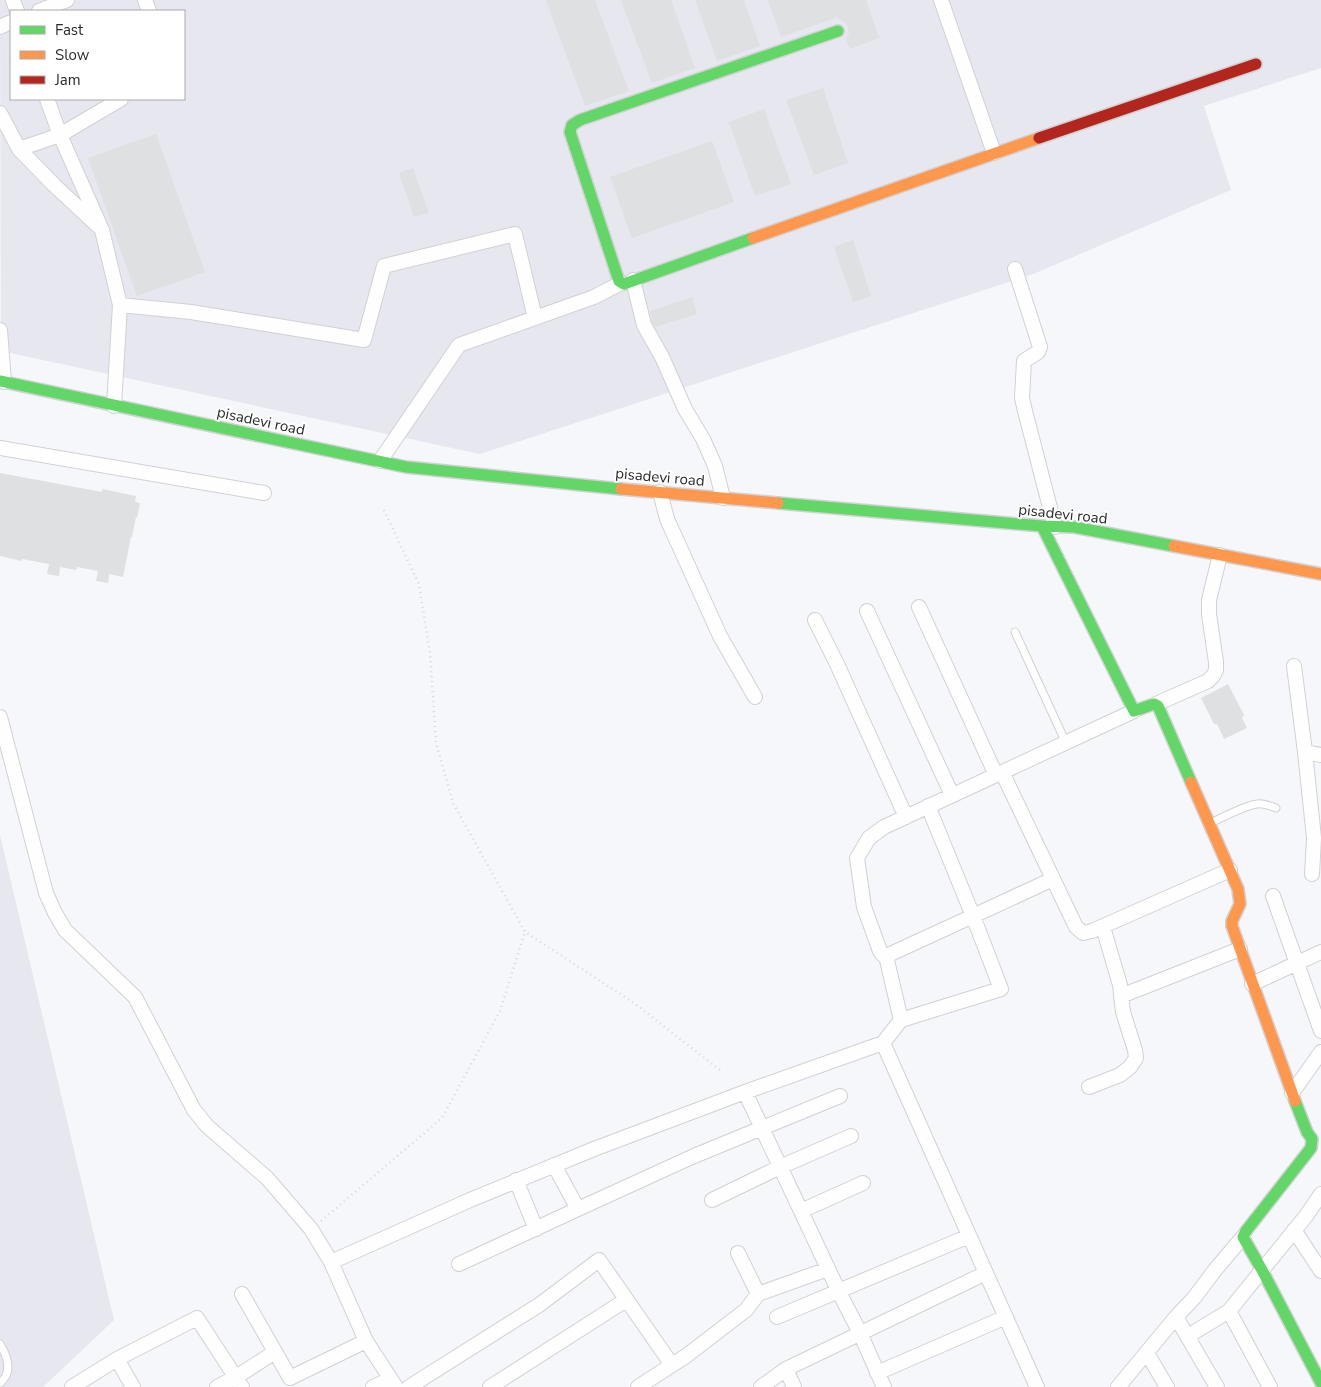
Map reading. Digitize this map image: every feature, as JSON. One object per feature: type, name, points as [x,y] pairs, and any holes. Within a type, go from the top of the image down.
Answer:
[{"type":"street","points":[[41,10],[68,0]]},
{"type":"street","points":[[941,0],[994,152]]},
{"type":"street","points":[[627,282],[619,281],[570,132],[572,125],[590,116],[838,31]]},
{"type":"street","points":[[380,461],[459,345],[594,297],[627,282],[994,152],[1256,64]]},
{"type":"street","points":[[47,100],[60,135],[102,230],[120,305],[114,406]]},
{"type":"street","points":[[18,149],[60,135],[119,100]]},
{"type":"street","points":[[0,113],[18,149],[102,230]]},
{"type":"street","points":[[120,305],[191,312],[364,340],[384,266],[515,234],[535,318]]},
{"type":"street","points":[[1015,269],[1040,347],[1038,352],[1024,361],[1022,398],[1048,527],[1134,711]]},
{"type":"street","points":[[627,282],[644,325],[662,357],[685,409],[703,439],[715,466],[723,498]]},
{"type":"street","points":[[0,330],[2,382]]},
{"type":"street","name":"pisadevi road","points":[[2,382],[406,467],[723,498],[1048,527],[1074,527],[1321,574]]},
{"type":"street","points":[[0,448],[264,493]]},
{"type":"street","points":[[660,492],[667,519],[720,636],[755,697]]},
{"type":"street","points":[[901,1020],[886,956],[880,951],[864,907],[857,858],[869,838],[884,827],[928,806],[1134,711],[1156,704],[1208,681],[1216,670],[1209,600],[1220,555]]},
{"type":"street","points":[[919,607],[999,774],[1076,927],[1083,933],[1092,932],[1230,870]]},
{"type":"street","points":[[867,612],[952,795]]},
{"type":"street","points":[[815,620],[906,817]]},
{"type":"street","points":[[1294,666],[1314,838],[1312,874]]},
{"type":"street","points":[[1118,1387],[1243,1237],[1311,1148],[1312,1139],[1307,1132],[1292,1093],[1232,923],[1240,904],[1238,889],[1156,704]]},
{"type":"street","points":[[0,717],[46,893],[55,913],[65,930],[135,997],[194,1110],[207,1126],[267,1178],[311,1229],[331,1262],[366,1341],[393,1383],[373,1387]]},
{"type":"street","points":[[1305,752],[1321,755]]},
{"type":"street","points":[[331,1262],[516,1180],[745,1092],[883,1043],[901,1020],[1001,989],[928,806]]},
{"type":"street","points":[[886,956],[1053,879]]},
{"type":"street","points":[[1274,896],[1321,1031]]},
{"type":"street","points":[[1089,1087],[1120,1074],[1130,1067],[1136,1058],[1122,1012],[1120,985],[1103,927]]},
{"type":"street","points":[[1121,996],[1240,949]]},
{"type":"street","points":[[1252,984],[1321,952]]},
{"type":"street","points":[[883,1043],[1037,1387]]},
{"type":"street","points":[[1292,1093],[1321,1052]]},
{"type":"street","points":[[745,1092],[884,1387]]},
{"type":"street","points":[[459,1264],[694,1156],[840,1096]]},
{"type":"street","points":[[712,1200],[780,1167],[851,1136]]},
{"type":"street","points":[[554,1165],[578,1209]]},
{"type":"street","points":[[516,1180],[536,1229]]},
{"type":"street","points":[[801,1212],[863,1183]]},
{"type":"street","points":[[1188,1336],[1229,1311],[1306,1216],[1321,1194]]},
{"type":"street","points":[[1294,1230],[1321,1271]]},
{"type":"street","points":[[777,1317],[969,1236]]},
{"type":"street","points":[[1243,1237],[1321,1383]]},
{"type":"street","points":[[738,1253],[758,1294]]},
{"type":"street","points":[[409,1387],[539,1305],[599,1260],[672,1365]]},
{"type":"street","points":[[638,1387],[672,1365],[746,1310],[758,1294],[828,1269]]},
{"type":"street","points":[[761,1387],[786,1369],[986,1274]]},
{"type":"street","points":[[242,1294],[293,1383],[366,1341]]},
{"type":"street","points":[[490,1387],[626,1300]]},
{"type":"street","points":[[1229,1311],[1270,1387]]},
{"type":"street","points":[[877,1373],[1006,1317]]},
{"type":"street","points":[[1176,1317],[1217,1387]]},
{"type":"street","points":[[72,1387],[117,1359],[197,1318],[239,1382]]},
{"type":"street","points":[[217,1387],[239,1382],[275,1352]]},
{"type":"street","points":[[1147,1353],[1167,1387]]},
{"type":"street","points":[[117,1359],[133,1387]]},
{"type":"street","points":[[786,1369],[794,1387]]},
{"type":"lane","points":[[1014,632],[1066,743]]},
{"type":"lane","points":[[1209,824],[1258,803],[1276,808]]},
{"type":"lane","points":[[0,1344],[6,1355],[9,1368],[5,1378],[0,1383]]},
{"type":"path","points":[[384,510],[419,584],[430,653],[436,743],[453,803],[525,932],[634,1003],[720,1070]]},
{"type":"path","points":[[311,1229],[442,1118],[500,1011],[525,932]]},
{"type":"shaded area","points":[[0,0],[1321,0],[1321,68],[1204,106],[1231,190],[1033,274],[480,454],[1,351]]},
{"type":"shaded area","points":[[0,835],[114,1320],[43,1387],[0,1387]]},
{"type":"building","points":[[546,0],[595,0],[629,91],[585,106]]},
{"type":"building","points":[[621,0],[671,0],[695,68],[652,83]]},
{"type":"building","points":[[695,0],[744,0],[760,46],[717,61]]},
{"type":"building","points":[[768,0],[866,0],[879,38],[850,49],[846,39],[849,34],[848,27],[838,17],[781,37]]},
{"type":"building","points":[[823,88],[848,163],[814,175],[786,100]]},
{"type":"building","points":[[764,109],[791,184],[755,196],[729,122]]},
{"type":"building","points":[[156,134],[205,272],[137,296],[88,158]]},
{"type":"building","points":[[712,141],[734,202],[632,238],[610,177]]},
{"type":"building","points":[[413,168],[429,213],[414,217],[399,173]]},
{"type":"building","points":[[853,240],[871,296],[853,302],[834,247]]},
{"type":"building","points":[[692,297],[697,314],[655,327],[650,311]]},
{"type":"building","points":[[0,473],[102,492],[102,489],[136,496],[135,502],[140,503],[123,577],[109,574],[108,583],[96,581],[98,571],[77,567],[76,570],[60,567],[59,576],[47,574],[49,564],[0,556]]},
{"type":"building","points":[[1228,684],[1244,715],[1242,718],[1247,728],[1224,739],[1201,698]]},
{"type":"traffic: fast","points":[[753,238],[624,284],[619,281],[570,132],[572,125],[580,120],[838,31]]},
{"type":"traffic: fast","points":[[0,381],[406,467],[621,489]]},
{"type":"traffic: fast","points":[[778,503],[1042,526],[1074,527],[1174,546]]},
{"type":"traffic: fast","points":[[1042,526],[1134,711],[1154,704],[1158,706],[1191,782]]},
{"type":"traffic: fast","points":[[1295,1101],[1307,1132],[1312,1139],[1311,1148],[1243,1237],[1321,1383]]},
{"type":"traffic: slow","points":[[753,238],[1039,138]]},
{"type":"traffic: slow","points":[[621,489],[778,503]]},
{"type":"traffic: slow","points":[[1174,546],[1321,574]]},
{"type":"traffic: slow","points":[[1191,782],[1238,889],[1240,904],[1232,921],[1232,926],[1295,1101]]},
{"type":"traffic: jam","points":[[1039,138],[1256,64]]}]
